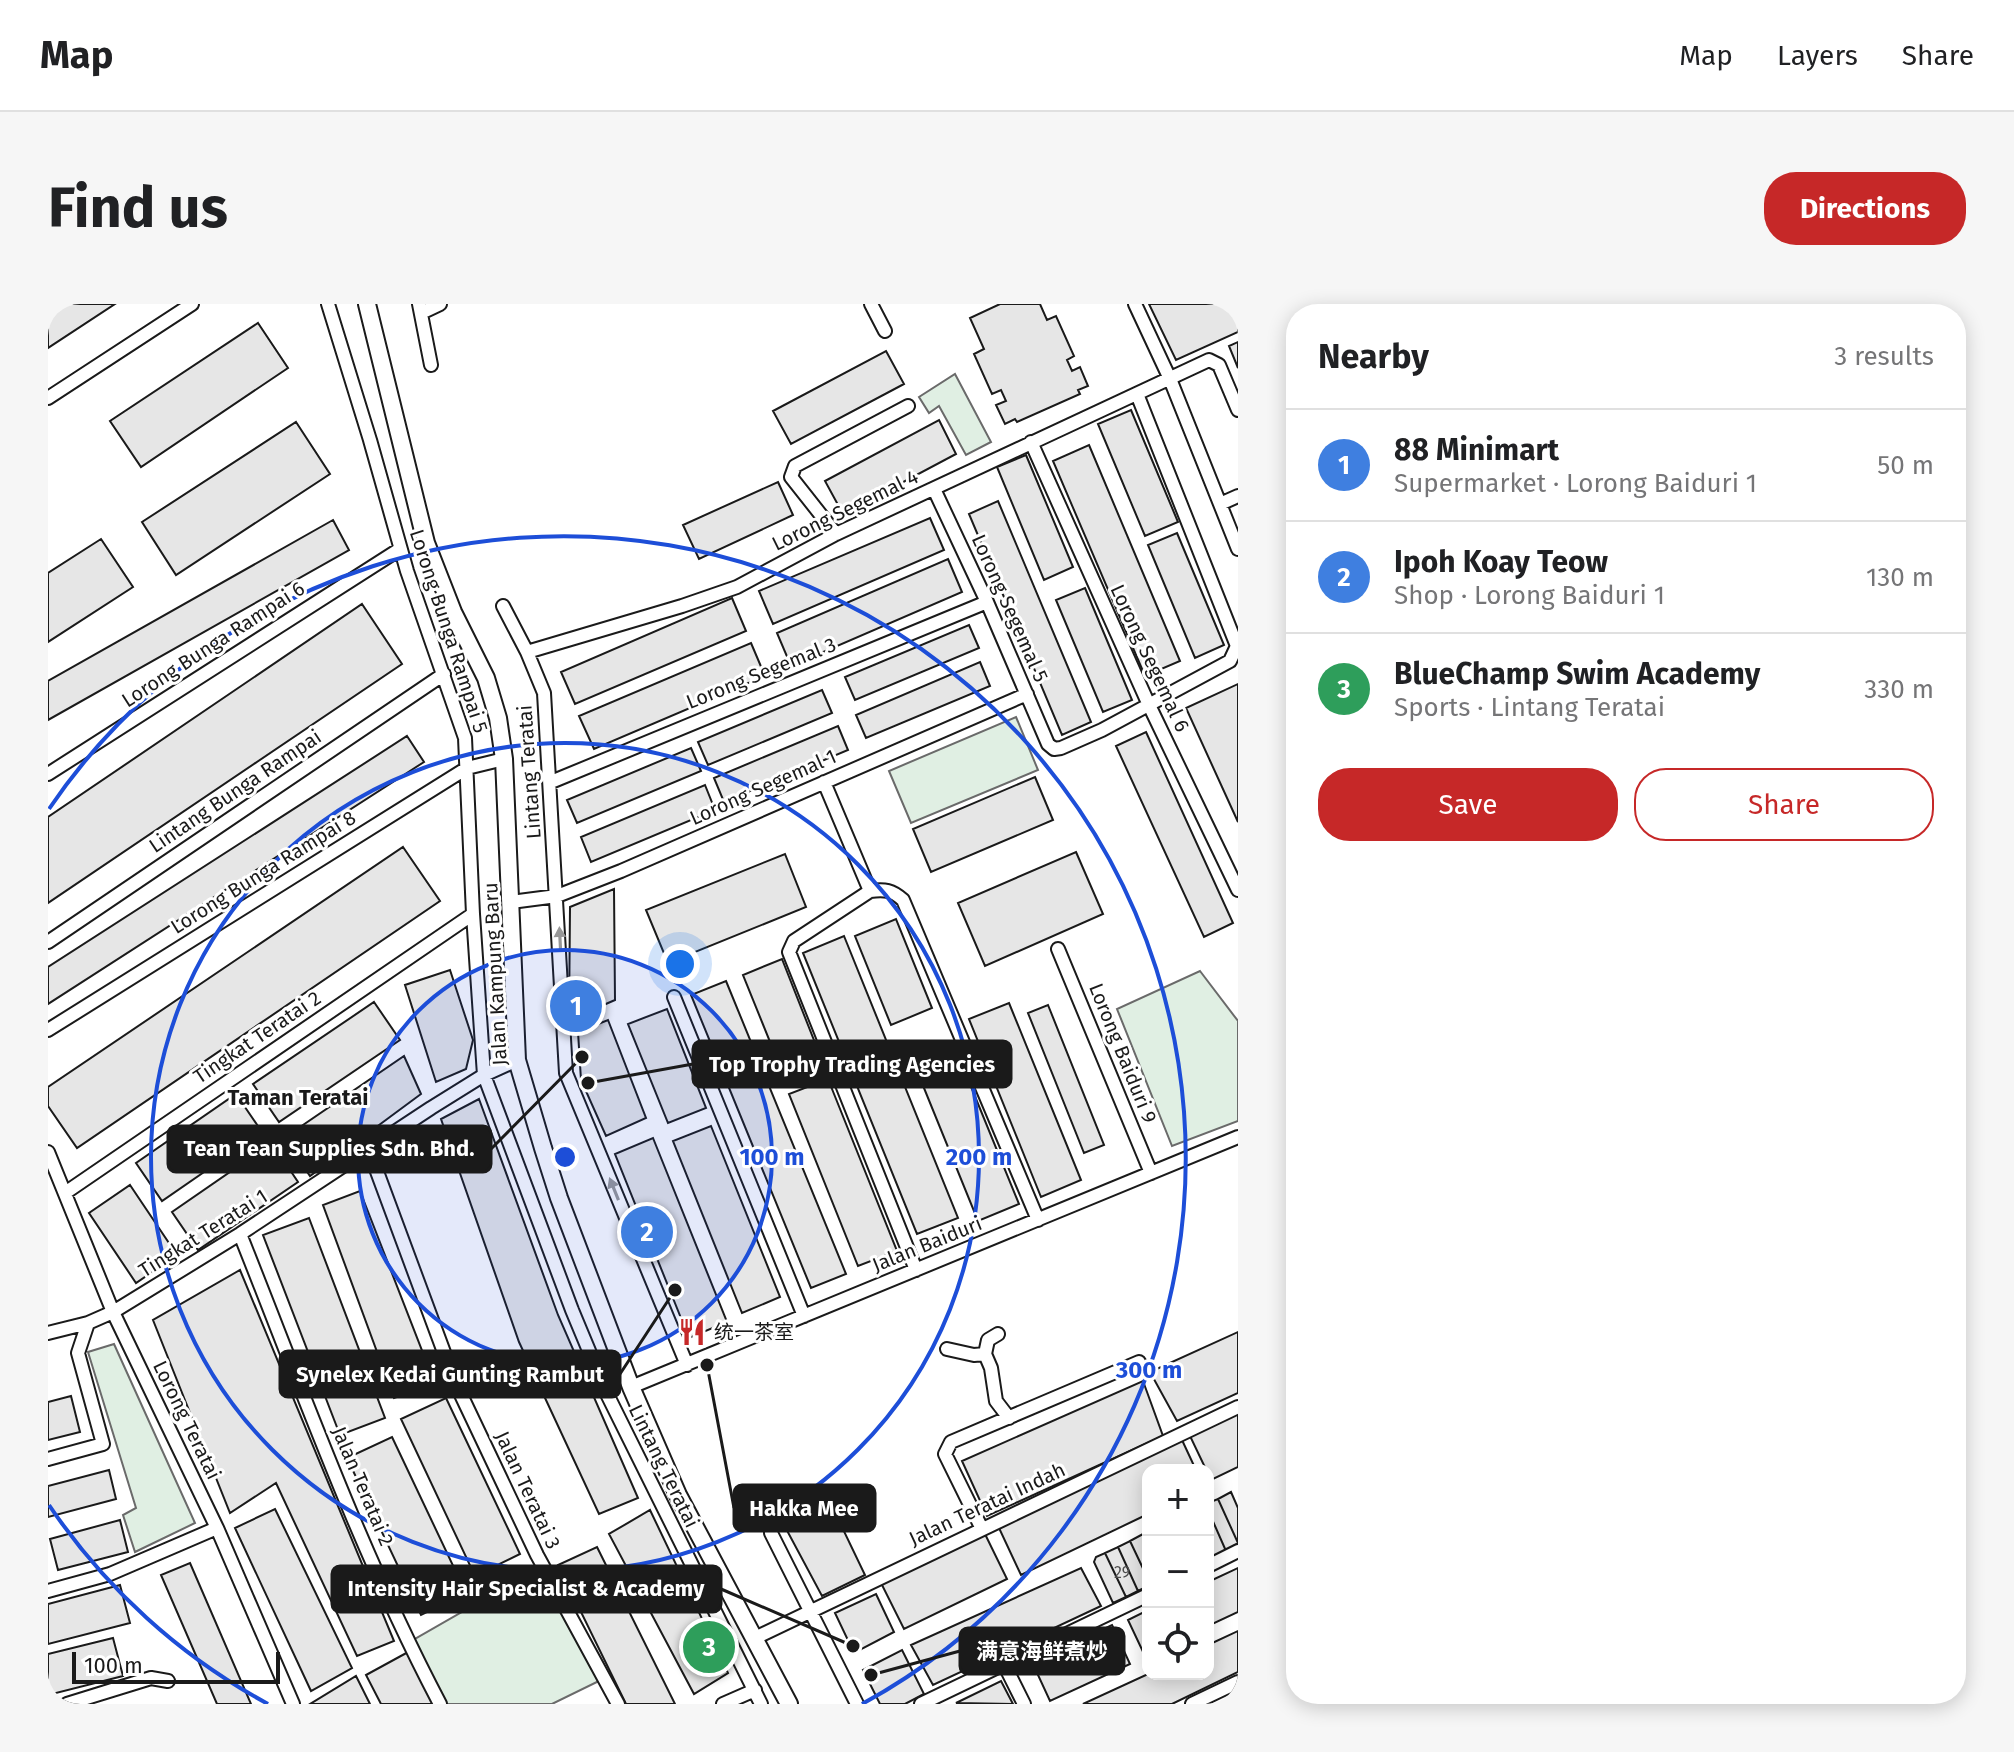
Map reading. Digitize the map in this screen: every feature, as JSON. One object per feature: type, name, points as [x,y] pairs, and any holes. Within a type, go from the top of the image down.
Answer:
[{"type":"street","points":[[48,398],[192,304]]},
{"type":"street","name":"Lorong Bunga Rampai 5","points":[[328,304],[400,549],[465,738],[484,1075]]},
{"type":"street","name":"Jalan Kampung Baru","points":[[367,304],[426,543],[453,612],[486,678],[498,718],[504,759],[517,1060],[559,1198],[631,1387],[678,1495],[789,1704]]},
{"type":"street","points":[[431,365],[420,309],[440,304]]},
{"type":"street","points":[[871,304],[885,331]]},
{"type":"street","points":[[1135,304],[1170,379],[1238,549]]},
{"type":"street","name":"Lorong Segemal 4","points":[[527,652],[737,587],[836,534],[1209,360],[1219,365],[1238,410]]},
{"type":"street","points":[[1137,394],[1237,646],[1230,661],[1149,705]]},
{"type":"street","points":[[836,534],[791,477],[795,466],[908,406]]},
{"type":"street","name":"Lorong Segemal 6","points":[[1031,442],[1149,705],[1238,890]]},
{"type":"street","name":"Lorong Segemal 5","points":[[934,489],[1048,744],[1054,749],[1061,748],[1149,705]]},
{"type":"street","points":[[1220,504],[1238,496]]},
{"type":"street","name":"Lorong Bunga Rampai 6","points":[[48,774],[400,549]]},
{"type":"street","name":"Lorong Segemal 3","points":[[551,782],[987,602]]},
{"type":"street","name":"Lintang Teratai","points":[[503,606],[544,693],[566,1073],[687,1365]]},
{"type":"street","name":"Lintang Bunga Rampai","points":[[48,942],[444,674]]},
{"type":"street","name":"Lorong Segemal 1","points":[[511,902],[557,896],[640,864],[1027,694]]},
{"type":"street","name":"Lorong Bunga Rampai 8","points":[[48,1030],[467,768],[504,759]]},
{"type":"street","points":[[824,782],[870,891]]},
{"type":"street","points":[[916,1270],[789,952],[794,941],[870,891],[894,891],[903,900],[1038,1220]]},
{"type":"street","name":"Tingkat Teratai 2","points":[[65,1193],[473,914]]},
{"type":"street","name":"Lorong Baiduri 9","points":[[1058,949],[1151,1173]]},
{"type":"street","points":[[674,997],[804,1316]]},
{"type":"street","name":"Tingkat Teratai 1","points":[[48,1333],[88,1323],[113,1312],[240,1234],[484,1075],[517,1060]]},
{"type":"street","name":"Lintang Teratai","points":[[484,1075],[607,1394],[761,1704]]},
{"type":"street","name":"Jalan Baiduri","points":[[631,1387],[1238,1137]]},
{"type":"street","name":"Jalan Teratai 3","points":[[369,1150],[455,1382],[537,1555],[618,1704]]},
{"type":"street","name":"Lorong Teratai","points":[[48,1152],[113,1312],[217,1528],[293,1704]]},
{"type":"street","name":"Jalan Teratai 2","points":[[240,1234],[341,1487],[408,1643],[440,1704]]},
{"type":"street","points":[[48,1459],[103,1444],[78,1353],[88,1323]]},
{"type":"street","points":[[998,1334],[985,1344],[985,1354],[991,1368],[996,1401],[1009,1418]]},
{"type":"street","points":[[947,1349],[974,1355],[985,1354]]},
{"type":"street","points":[[982,1529],[945,1454],[951,1442],[1139,1362]]},
{"type":"street","points":[[988,1427],[987,1420],[996,1401]]},
{"type":"street","name":"Jalan Teratai Indah","points":[[753,1639],[1238,1407]]},
{"type":"street","points":[[48,1591],[110,1574],[217,1528]]},
{"type":"street","points":[[771,1533],[857,1704]]},
{"type":"street","points":[[1214,1563],[1238,1551]]},
{"type":"street","points":[[921,1704],[1142,1598]]},
{"type":"street","points":[[1004,1664],[1024,1704]]},
{"type":"street","points":[[67,1704],[151,1678],[168,1681]]},
{"type":"street","points":[[1192,1704],[1238,1682]]},
{"type":"street","points":[[723,1704],[755,1690]]},
{"type":"green space","points":[[955,374],[991,442],[966,455],[939,406],[929,413],[919,397]]},
{"type":"green space","points":[[1016,717],[1038,770],[911,823],[889,771]]},
{"type":"green space","points":[[1200,971],[1238,1021],[1238,1121],[1172,1146],[1117,1009]]},
{"type":"green space","points":[[114,1344],[195,1523],[135,1552],[123,1515],[136,1508],[88,1352]]},
{"type":"green space","points":[[542,1566],[601,1680],[552,1704],[440,1704],[408,1643]]},
{"type":"building","points":[[48,304],[115,304],[48,348]]},
{"type":"building","points":[[1000,304],[1040,304],[1047,320],[1056,316],[1074,356],[1067,360],[1072,371],[1080,367],[1088,386],[1078,390],[1080,394],[1017,422],[1015,419],[1005,424],[996,405],[1006,401],[1001,390],[992,394],[974,354],[984,349],[970,318]]},
{"type":"building","points":[[1149,304],[1238,304],[1238,332],[1176,360]]},
{"type":"building","points":[[258,323],[288,368],[141,467],[110,421]]},
{"type":"building","points":[[1238,342],[1238,368],[1229,346]]},
{"type":"building","points":[[886,351],[904,384],[791,444],[773,411]]},
{"type":"building","points":[[1131,410],[1178,522],[1145,536],[1098,424]]},
{"type":"building","points":[[939,420],[956,454],[843,514],[825,481]]},
{"type":"building","points":[[296,422],[330,474],[176,575],[142,522]]},
{"type":"building","points":[[1089,445],[1180,661],[1145,676],[1053,461]]},
{"type":"building","points":[[1026,455],[1073,567],[1044,580],[997,467]]},
{"type":"building","points":[[778,482],[793,515],[699,559],[683,525]]},
{"type":"building","points":[[998,501],[1091,722],[1062,735],[969,514]]},
{"type":"building","points":[[930,518],[944,550],[773,624],[759,591]]},
{"type":"building","points":[[333,520],[349,550],[48,720],[48,681]]},
{"type":"building","points":[[1177,533],[1224,645],[1195,658],[1148,545]]},
{"type":"building","points":[[101,539],[133,587],[48,642],[48,573]]},
{"type":"building","points":[[948,559],[962,592],[791,666],[777,633]]},
{"type":"building","points":[[1085,588],[1132,700],[1103,712],[1056,600]]},
{"type":"building","points":[[732,598],[746,631],[575,704],[561,672]]},
{"type":"building","points":[[362,604],[402,664],[48,903],[48,817]]},
{"type":"building","points":[[969,625],[979,648],[855,700],[845,677]]},
{"type":"building","points":[[751,643],[765,676],[594,749],[579,716]]},
{"type":"building","points":[[980,662],[990,686],[866,738],[856,715]]},
{"type":"building","points":[[1238,684],[1238,822],[1186,708]]},
{"type":"building","points":[[822,690],[832,713],[708,765],[698,742]]},
{"type":"building","points":[[838,726],[848,750],[724,802],[714,778]]},
{"type":"building","points":[[1146,732],[1233,923],[1204,937],[1116,746]]},
{"type":"building","points":[[407,736],[424,762],[48,1004],[48,967]]},
{"type":"building","points":[[691,748],[701,771],[577,823],[567,800]]},
{"type":"building","points":[[1035,777],[1053,820],[931,872],[913,829]]},
{"type":"building","points":[[705,785],[715,810],[591,862],[581,837]]},
{"type":"building","points":[[403,847],[440,901],[77,1148],[48,1106],[48,1087]]},
{"type":"building","points":[[1076,852],[1103,914],[985,966],[958,903]]},
{"type":"building","points":[[785,854],[806,907],[668,963],[646,910]]},
{"type":"building","points":[[614,889],[615,1000],[569,1020],[570,907]]},
{"type":"building","points":[[896,919],[932,1008],[891,1025],[855,936]]},
{"type":"building","points":[[844,936],[958,1218],[917,1234],[803,953]]},
{"type":"building","points":[[782,959],[821,1058],[783,1074],[743,975]]},
{"type":"building","points":[[450,970],[473,1040],[466,1069],[436,1082],[405,985]]},
{"type":"building","points":[[726,981],[846,1274],[811,1288],[691,995]]},
{"type":"building","points":[[374,1002],[400,1040],[279,1122],[253,1084]]},
{"type":"building","points":[[1009,1003],[1081,1180],[1041,1197],[969,1019]]},
{"type":"building","points":[[1048,1005],[1104,1145],[1084,1153],[1028,1013]]},
{"type":"building","points":[[667,1009],[706,1108],[668,1123],[628,1024]]},
{"type":"building","points":[[608,1020],[646,1118],[606,1136],[581,1080],[578,1032]]},
{"type":"building","points":[[954,1045],[1019,1204],[978,1221],[913,1061]]},
{"type":"building","points":[[404,1056],[421,1094],[310,1176],[284,1138]]},
{"type":"building","points":[[828,1079],[897,1251],[858,1266],[789,1094]]},
{"type":"building","points":[[236,1094],[262,1132],[162,1201],[136,1163]]},
{"type":"building","points":[[479,1099],[558,1315],[638,1498],[599,1514],[519,1342],[441,1119]]},
{"type":"building","points":[[711,1126],[780,1297],[742,1313],[673,1141]]},
{"type":"building","points":[[653,1138],[727,1322],[689,1338],[615,1154]]},
{"type":"building","points":[[272,1143],[298,1182],[198,1250],[172,1212]]},
{"type":"building","points":[[130,1185],[177,1255],[136,1283],[89,1213]]},
{"type":"building","points":[[360,1191],[435,1384],[394,1398],[323,1205]]},
{"type":"building","points":[[309,1218],[385,1418],[340,1435],[263,1235]]},
{"type":"building","points":[[240,1270],[394,1641],[357,1656],[276,1483],[230,1513],[153,1320]]},
{"type":"building","points":[[1238,1332],[1238,1393],[1177,1421],[1150,1372]]},
{"type":"building","points":[[1143,1381],[1163,1436],[987,1516],[962,1461]]},
{"type":"building","points":[[71,1396],[80,1432],[48,1440],[48,1402]]},
{"type":"building","points":[[446,1398],[520,1554],[475,1576],[401,1419]]},
{"type":"building","points":[[1238,1413],[1238,1467],[1214,1479],[1214,1464],[1203,1464],[1190,1436]]},
{"type":"building","points":[[392,1437],[466,1593],[421,1615],[347,1458]]},
{"type":"building","points":[[1182,1440],[1193,1464],[1142,1464],[1142,1517],[1021,1575],[999,1528]]},
{"type":"building","points":[[109,1470],[116,1499],[48,1517],[48,1486]]},
{"type":"building","points":[[1231,1492],[1238,1508],[1238,1543],[1218,1499]]},
{"type":"building","points":[[828,1498],[865,1575],[822,1596],[783,1523]]},
{"type":"building","points":[[1218,1499],[1238,1543],[1226,1551],[1214,1524],[1214,1501]]},
{"type":"building","points":[[275,1509],[352,1668],[311,1691],[235,1528]]},
{"type":"building","points":[[650,1510],[728,1673],[694,1694],[609,1534]]},
{"type":"building","points":[[120,1520],[128,1552],[58,1570],[50,1539]]},
{"type":"building","points":[[1214,1524],[1226,1551],[1214,1556]]},
{"type":"building","points":[[984,1532],[1007,1579],[904,1629],[881,1583]]},
{"type":"building","points":[[1142,1535],[1142,1566],[1130,1541]]},
{"type":"building","points":[[1130,1541],[1142,1566],[1142,1589],[1138,1591],[1118,1547]]},
{"type":"building","points":[[597,1547],[675,1704],[626,1704],[558,1565]]},
{"type":"building","points":[[1118,1547],[1138,1591],[1126,1597],[1105,1553]]},
{"type":"building","points":[[1105,1553],[1126,1597],[1113,1603],[1094,1562],[1096,1557]]},
{"type":"building","points":[[190,1563],[251,1704],[217,1704],[161,1575]]},
{"type":"building","points":[[1081,1568],[1101,1606],[933,1685],[911,1645]]},
{"type":"building","points":[[1238,1568],[1238,1612],[1214,1623],[1214,1608],[1214,1579]]},
{"type":"building","points":[[120,1585],[130,1623],[48,1644],[48,1604]]},
{"type":"building","points":[[876,1594],[894,1632],[854,1653],[835,1613]]},
{"type":"building","points":[[1142,1613],[1142,1650],[1128,1620]]},
{"type":"building","points":[[1112,1625],[1130,1664],[1050,1701],[1032,1662]]},
{"type":"building","points":[[1238,1631],[1238,1672],[1172,1704],[1083,1704],[1142,1677],[1142,1680],[1214,1680],[1214,1642]]},
{"type":"building","points":[[113,1638],[123,1676],[48,1695],[48,1654]]},
{"type":"building","points":[[902,1650],[924,1694],[905,1704],[880,1704],[863,1670]]},
{"type":"building","points":[[410,1651],[436,1704],[381,1704],[366,1675]]},
{"type":"building","points":[[356,1676],[370,1704],[310,1704]]},
{"type":"building","points":[[1001,1681],[1013,1704],[956,1703]]},
{"type":"place","name":"88 Minimart","points":[[576,1006]]},
{"type":"place","name":"Tean Tean Supplies Sdn. Bhd.","points":[[582,1057]]},
{"type":"place","name":"Top Trophy Trading Agencies","points":[[588,1083]]},
{"type":"place","name":"Ipoh Koay Teow","points":[[647,1232]]},
{"type":"place","name":"Synelex Kedai Gunting Rambut","points":[[675,1290]]},
{"type":"place","name":"统一茶室","points":[[692,1332]]},
{"type":"place","name":"Hakka Mee","points":[[707,1365]]},
{"type":"place","name":"Intensity Hair Specialist & Academy","points":[[853,1646]]},
{"type":"place","name":"BlueChamp Swim Academy","points":[[709,1647]]},
{"type":"place","name":"满意海鲜煮炒","points":[[871,1675]]},
{"type":"district","name":"Taman Teratai","points":[[298,1097]]}]
